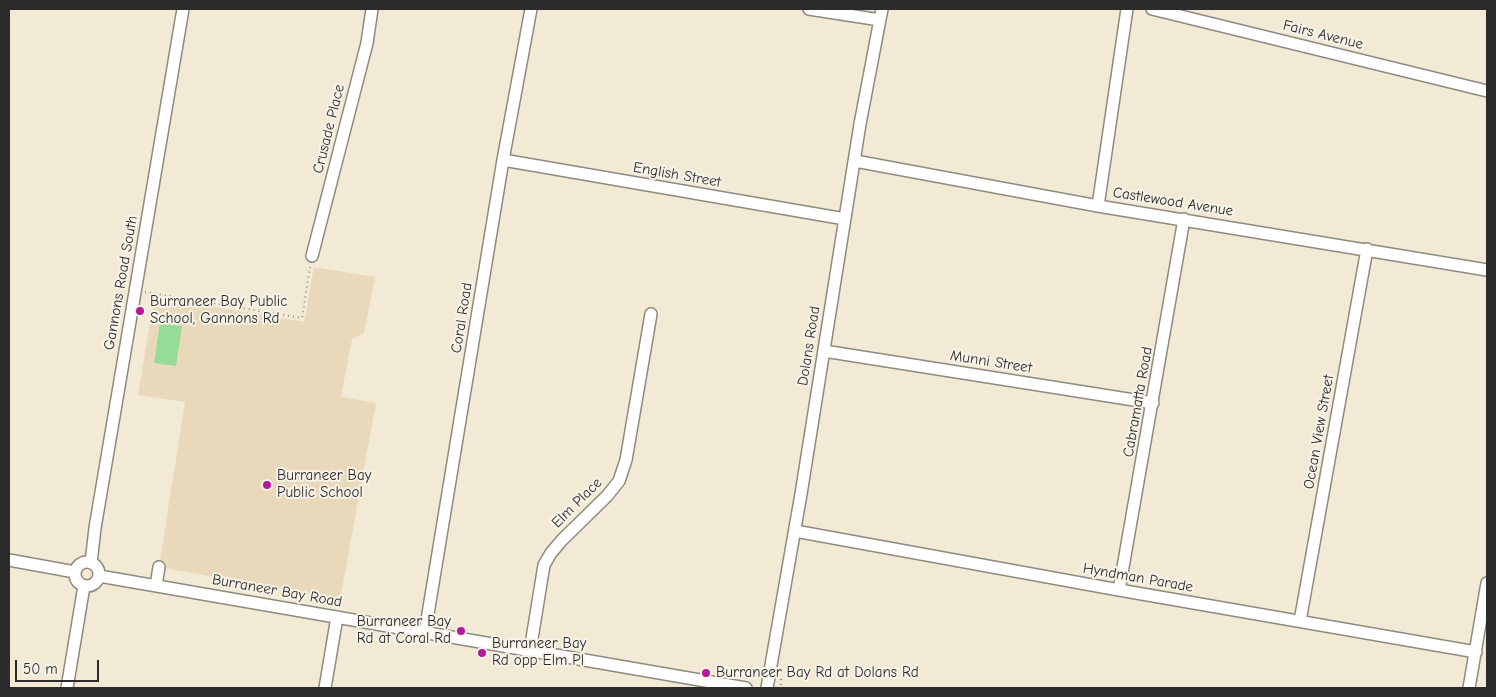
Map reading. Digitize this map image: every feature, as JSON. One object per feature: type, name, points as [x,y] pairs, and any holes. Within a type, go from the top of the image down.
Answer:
[{"type":"street","name":"Gannons Road South","points":[[91,563],[95,528],[183,9]]},
{"type":"street","name":"Crusade Place","points":[[312,256],[367,43],[372,9]]},
{"type":"street","name":"Coral Road","points":[[425,632],[503,160],[531,9]]},
{"type":"street","points":[[808,9],[881,14]]},
{"type":"street","points":[[1098,206],[1127,9]]},
{"type":"street","name":"Fairs Avenue","points":[[1152,9],[1487,91]]},
{"type":"street","name":"Dolans Road","points":[[767,688],[881,14]]},
{"type":"street","name":"English Street","points":[[503,160],[846,219]]},
{"type":"street","name":"Castlewood Avenue","points":[[855,161],[1098,206],[1487,270]]},
{"type":"street","name":"Cabramatta Road","points":[[1119,590],[1184,219]]},
{"type":"street","name":"Ocean View Street","points":[[1300,621],[1367,249]]},
{"type":"street","name":"Elm Place","points":[[530,651],[544,565],[562,540],[607,496],[619,481],[626,460],[651,314]]},
{"type":"street","name":"Munni Street","points":[[824,351],[1153,403]]},
{"type":"street","name":"Hyndman Parade","points":[[795,531],[1476,652]]},
{"type":"street","points":[[9,560],[75,572]]},
{"type":"street","points":[[91,563],[97,568],[99,576],[96,583],[84,586],[78,582],[75,572],[79,565],[91,563]]},
{"type":"street","points":[[156,586],[160,567]]},
{"type":"street","name":"Burraneer Bay Road","points":[[99,576],[746,688]]},
{"type":"street","points":[[1469,688],[1487,583]]},
{"type":"street","points":[[68,688],[84,586]]},
{"type":"street","points":[[325,688],[338,616]]},
{"type":"path","points":[[136,290],[302,318],[312,256]]},
{"type":"path","points":[[781,676],[781,688]]},
{"type":"shaded area","name":"Burraneer Bay Public School","points":[[314,267],[375,277],[364,333],[352,339],[341,397],[376,403],[340,600],[159,567],[185,402],[138,395],[154,297],[304,322]]},
{"type":"green space","points":[[160,323],[182,326],[176,366],[154,363]]},
{"type":"place","name":"Burraneer Bay Public School, Gannons Rd","points":[[140,311]]},
{"type":"place","name":"Burraneer Bay Public School","points":[[267,485]]},
{"type":"place","name":"Burraneer Bay Rd at Coral Rd","points":[[461,631]]},
{"type":"place","name":"Burraneer Bay Rd opp Elm Pl","points":[[482,653]]},
{"type":"place","name":"Burraneer Bay Rd at Dolans Rd","points":[[706,673]]}]
